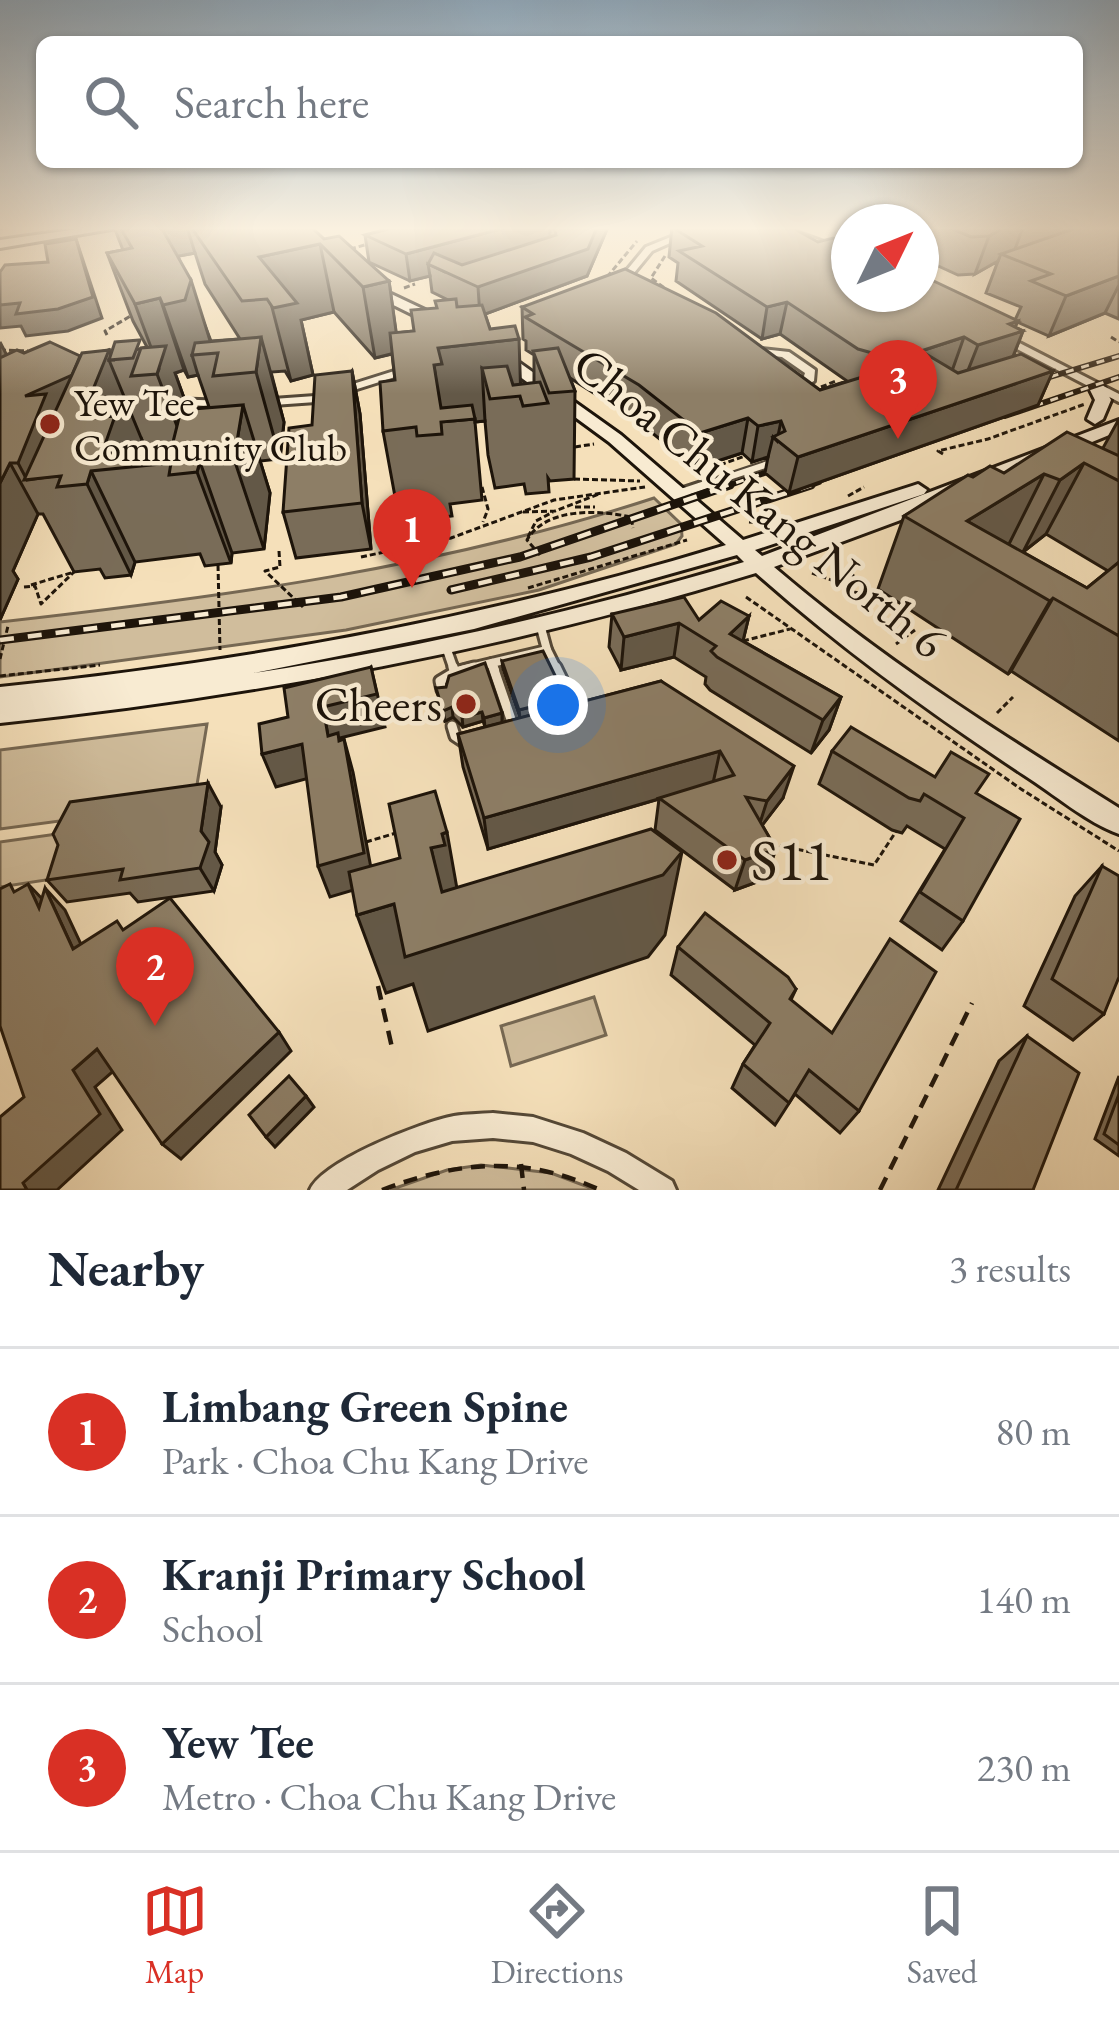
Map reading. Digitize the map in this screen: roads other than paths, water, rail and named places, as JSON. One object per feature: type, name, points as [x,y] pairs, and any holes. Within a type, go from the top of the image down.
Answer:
[{"type":"main road","points":[[359,283],[449,327]]},
{"type":"main road","name":"Choa Chu Kang North 6","points":[[477,342],[571,402],[663,486],[954,715],[1119,822]]},
{"type":"main road","points":[[0,696],[218,670],[394,638],[750,557],[952,478],[1106,395],[1119,410]]},
{"type":"main road","points":[[0,713],[216,686],[540,622],[750,557],[1119,425]]},
{"type":"street","points":[[617,287],[621,283]]},
{"type":"street","points":[[993,330],[1054,364],[1106,395],[993,330]]},
{"type":"street","points":[[751,364],[736,349],[785,354],[811,372],[811,386],[777,381]]},
{"type":"street","points":[[148,397],[191,405],[304,400],[349,391],[431,361]]},
{"type":"street","points":[[322,1190],[364,1161],[420,1137],[474,1126],[526,1126],[584,1142],[663,1190]]},
{"type":"lane","points":[[1033,371],[1054,364]]},
{"type":"lane","points":[[663,486],[771,463]]},
{"type":"lane","points":[[540,622],[548,650],[579,712],[557,718]]},
{"type":"lane","points":[[445,644],[455,672]]},
{"type":"lane","points":[[442,690],[440,681],[455,672],[548,650]]},
{"type":"lane","points":[[492,663],[514,729]]},
{"type":"lane","points":[[497,734],[536,723]]},
{"type":"lane","points":[[452,726],[461,742],[479,738]]},
{"type":"railway","points":[[1020,386],[1119,356]]},
{"type":"railway","points":[[1005,416],[1119,377]]},
{"type":"railway","points":[[721,488],[799,461]]},
{"type":"railway","points":[[811,485],[819,482]]},
{"type":"railway","points":[[0,640],[341,597],[520,557],[730,485]]},
{"type":"railway","points":[[451,590],[591,557],[811,485]]},
{"type":"railway","points":[[803,488],[811,485]]},
{"type":"place","name":"Yew Tee Community Club","points":[[50,424]]},
{"type":"place","name":"Yew Tee","points":[[898,439]]},
{"type":"place","name":"Limbang Green Spine","points":[[412,588]]},
{"type":"place","name":"Cheers","points":[[466,704]]},
{"type":"place","name":"S11","points":[[727,860]]},
{"type":"place","name":"Kranji Primary School","points":[[155,1026]]}]
